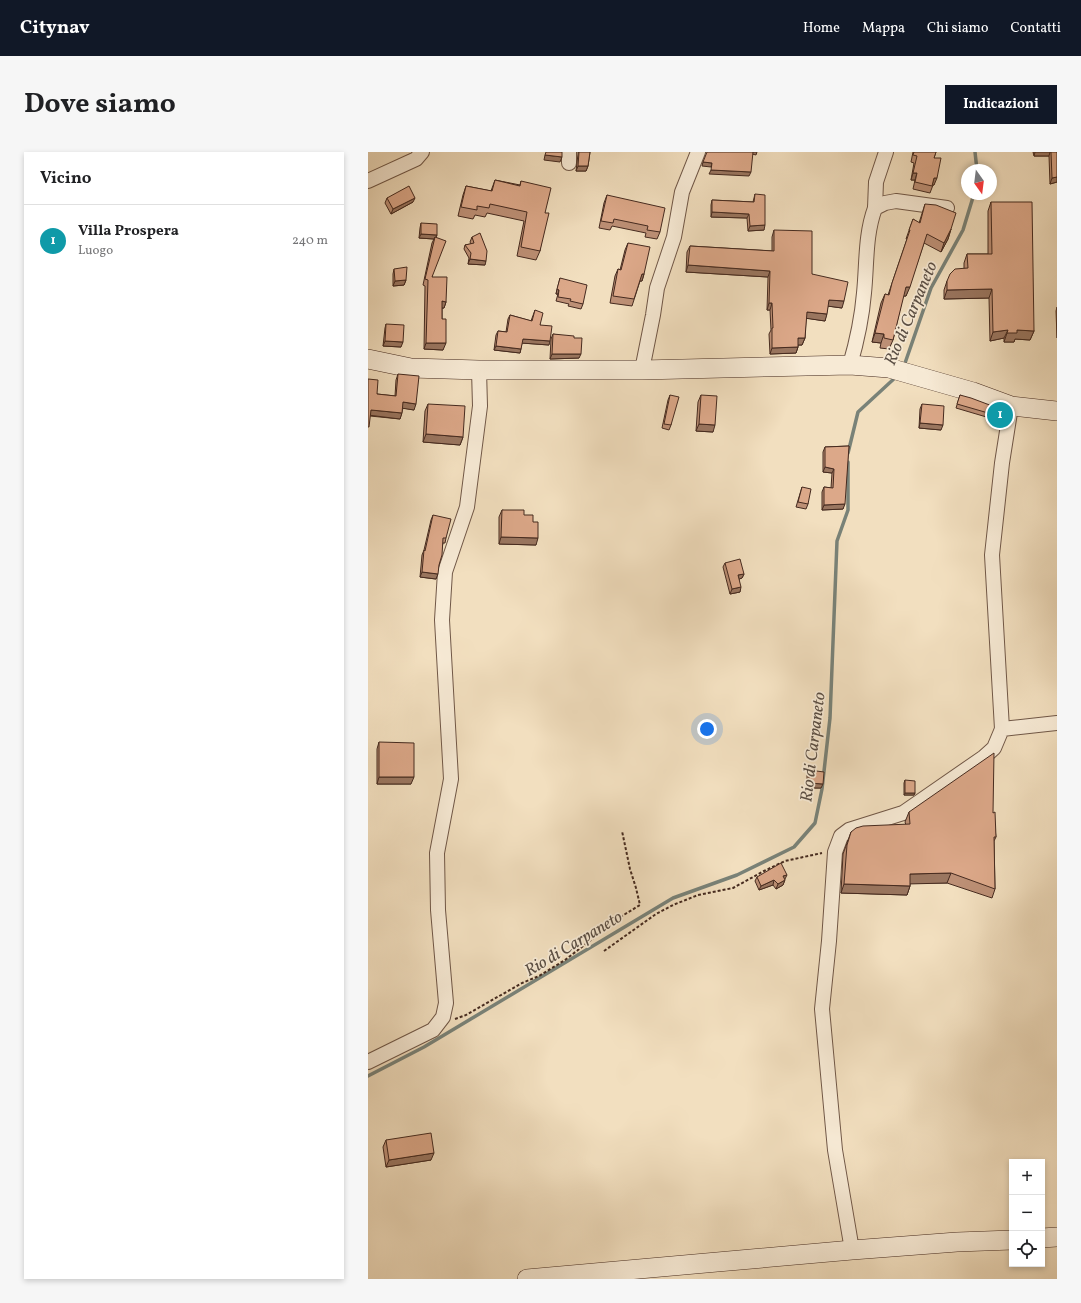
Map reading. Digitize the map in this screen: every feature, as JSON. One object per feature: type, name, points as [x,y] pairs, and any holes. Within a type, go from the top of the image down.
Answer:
[{"type":"main road","points":[[368,359],[411,368],[479,370],[642,370],[850,365],[889,368],[972,392],[1012,406],[1057,411]]},
{"type":"main road","points":[[1045,1238],[1057,1237]]},
{"type":"main road","points":[[527,1279],[852,1250],[957,1242],[1009,1240]]},
{"type":"street","points":[[368,181],[416,159],[422,152]]},
{"type":"street","points":[[642,370],[657,288],[674,237],[682,192],[698,152]]},
{"type":"street","points":[[850,365],[859,333],[870,222],[875,208],[876,182],[886,152]]},
{"type":"street","points":[[875,208],[885,203],[896,201],[947,208]]},
{"type":"street","points":[[368,1062],[433,1030],[443,1017],[446,1003],[438,910],[437,853],[451,779],[442,620],[445,572],[467,507],[480,406],[479,370]]},
{"type":"street","points":[[852,1250],[835,1150],[822,1009],[836,852],[841,836],[849,830],[903,813],[984,757],[994,748],[1002,729],[992,555],[1002,463],[1012,406]]},
{"type":"street","points":[[1002,729],[1057,723]]},
{"type":"path","points":[[443,1017],[451,1020],[466,1015],[522,982],[539,976],[565,960],[622,916],[640,905],[630,869],[622,831]]},
{"type":"path","points":[[604,951],[656,914],[673,905],[698,895],[733,888],[785,861],[818,853],[836,852]]},
{"type":"building","points":[[546,152],[562,152],[562,157],[545,155]]},
{"type":"building","points":[[579,152],[590,152],[588,166],[578,166]]},
{"type":"building","points":[[707,152],[753,152],[751,172],[711,170],[712,163],[703,162]]},
{"type":"building","points":[[914,152],[936,152],[934,158],[941,158],[937,178],[934,178],[932,186],[915,182],[917,173],[913,173],[917,156],[913,155]]},
{"type":"building","points":[[1051,152],[1057,152],[1057,177],[1052,178]]},
{"type":"building","points":[[495,180],[520,186],[521,181],[551,188],[545,213],[549,213],[540,251],[521,247],[527,212],[490,204],[489,208],[477,206],[477,210],[461,207],[466,186],[492,191]]},
{"type":"building","points":[[409,186],[415,198],[393,209],[387,198]]},
{"type":"building","points":[[755,194],[765,195],[765,225],[750,226],[749,214],[712,212],[712,200],[754,202]]},
{"type":"building","points":[[607,195],[665,208],[660,232],[647,230],[648,226],[614,219],[613,223],[601,221]]},
{"type":"building","points":[[991,202],[1032,202],[1034,331],[1017,330],[1017,333],[1007,333],[1008,330],[993,332],[992,289],[947,290],[947,281],[950,274],[955,269],[968,268],[967,254],[992,254]]},
{"type":"building","points":[[925,204],[936,205],[956,213],[951,229],[944,243],[927,234],[910,287],[906,287],[893,340],[884,338],[884,334],[875,333],[885,294],[889,295],[913,219],[920,223]]},
{"type":"building","points":[[421,223],[437,224],[437,235],[421,234]]},
{"type":"building","points":[[774,230],[812,231],[812,274],[848,282],[844,301],[829,300],[827,314],[807,312],[805,338],[798,338],[798,347],[772,348],[772,303],[769,303],[770,271],[688,265],[690,246],[774,251]]},
{"type":"building","points":[[480,233],[487,251],[486,261],[470,259],[471,253],[465,245],[474,243],[472,237]]},
{"type":"building","points":[[435,237],[446,241],[432,277],[447,277],[446,302],[442,301],[442,319],[446,319],[446,343],[426,343],[428,280],[425,279]]},
{"type":"building","points":[[628,243],[650,247],[644,274],[642,274],[634,299],[613,296],[618,269],[621,270]]},
{"type":"building","points":[[407,267],[406,280],[395,281],[394,269]]},
{"type":"building","points":[[560,278],[587,285],[583,304],[570,301],[571,299],[558,297],[559,290],[557,289]]},
{"type":"building","points":[[535,310],[543,313],[540,325],[552,326],[550,341],[523,339],[521,349],[496,346],[498,331],[507,332],[510,315],[532,321]]},
{"type":"building","points":[[386,324],[404,325],[403,342],[385,341]]},
{"type":"building","points":[[553,334],[582,338],[581,354],[552,354]]},
{"type":"building","points":[[398,374],[419,376],[416,404],[403,402],[402,413],[371,410],[368,427],[368,379],[378,380],[377,394],[396,396]]},
{"type":"building","points":[[670,395],[679,397],[671,425],[664,424]]},
{"type":"building","points":[[701,395],[717,396],[715,425],[699,424]]},
{"type":"building","points":[[960,395],[1003,410],[1002,417],[957,404]]},
{"type":"building","points":[[428,404],[465,406],[463,437],[426,434]]},
{"type":"building","points":[[922,404],[944,406],[943,425],[920,423]]},
{"type":"building","points":[[849,446],[845,504],[824,505],[824,487],[833,488],[834,469],[825,467],[825,447]]},
{"type":"building","points":[[802,487],[811,489],[808,504],[798,502]]},
{"type":"building","points":[[502,510],[524,510],[524,515],[533,515],[533,522],[538,522],[538,538],[501,537]]},
{"type":"building","points":[[433,515],[451,519],[446,538],[443,538],[442,555],[438,574],[422,572],[424,550],[425,551]]},
{"type":"building","points":[[740,559],[744,574],[738,575],[741,587],[732,589],[725,563]]},
{"type":"building","points":[[379,742],[414,743],[414,777],[379,777]]},
{"type":"building","points":[[994,753],[993,813],[995,812],[996,837],[994,837],[995,889],[951,873],[910,874],[910,886],[844,884],[847,845],[851,832],[856,828],[863,826],[910,824],[909,812]]},
{"type":"building","points":[[809,770],[824,772],[823,784],[809,783]]},
{"type":"building","points":[[905,780],[915,781],[915,793],[905,793]]},
{"type":"building","points":[[781,863],[787,875],[783,876],[785,880],[778,884],[774,880],[761,886],[757,877]]},
{"type":"building","points":[[431,1133],[434,1153],[389,1160],[386,1140]]},
{"type":"waterway","name":"Rio di Carpaneto","points":[[975,152],[976,164]]},
{"type":"waterway","name":"Rio di Carpaneto","points":[[904,366],[931,288],[963,230],[972,200]]},
{"type":"waterway","name":"Rio di Carpaneto","points":[[848,453],[858,412],[897,376]]},
{"type":"waterway","name":"Rio di Carpaneto","points":[[368,1076],[424,1047],[673,898],[737,875],[794,847],[815,823],[822,789],[830,718],[837,541],[848,510],[848,462]]},
{"type":"place","name":"Villa Prospera","points":[[1000,415]]}]
